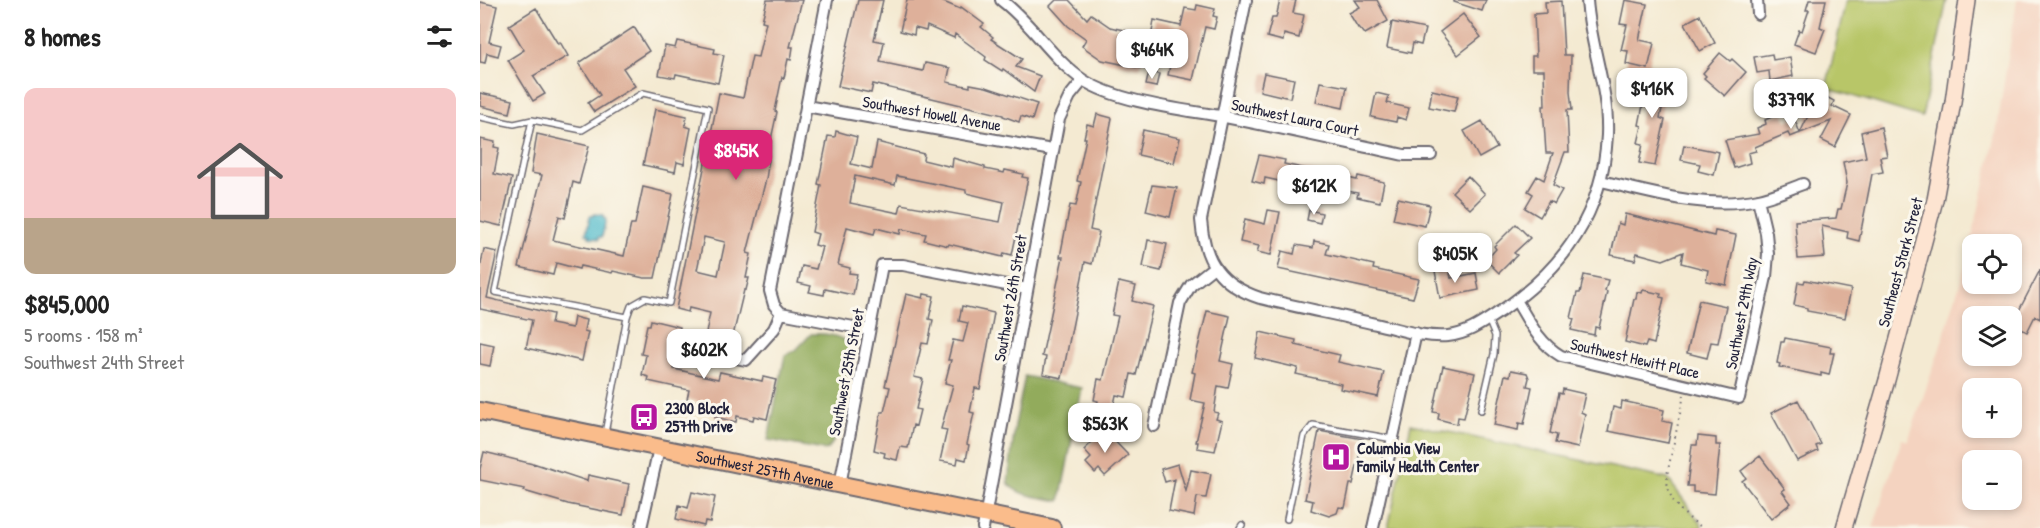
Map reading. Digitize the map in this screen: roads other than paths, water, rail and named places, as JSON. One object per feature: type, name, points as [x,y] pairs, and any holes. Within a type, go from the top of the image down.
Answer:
[{"type":"main road","name":"Southeast Stark Street","points":[[1844,528],[1897,346],[1935,200],[1953,102],[1967,0]]},
{"type":"main road","name":"Southwest 257th Avenue","points":[[480,411],[840,485],[984,521],[1052,528]]},
{"type":"street","points":[[827,0],[770,291],[774,305],[781,313],[869,330]]},
{"type":"street","name":"Southwest Laura Court","points":[[1001,0],[1013,9],[1083,80],[1110,92],[1152,104],[1404,155],[1431,155]]},
{"type":"street","points":[[1246,0],[1201,220],[1206,248],[1214,267],[1226,281],[1252,296],[1416,333],[1448,336],[1464,332],[1516,300],[1557,264],[1585,222],[1601,181],[1605,159],[1607,113],[1593,45],[1587,0]]},
{"type":"street","points":[[1757,0],[1758,14]]},
{"type":"street","name":"Southwest 26th Street","points":[[984,521],[1052,150],[1063,108],[1083,80]]},
{"type":"street","name":"Southwest Howell Avenue","points":[[806,105],[1052,150]]},
{"type":"street","points":[[1601,181],[1689,201],[1714,203],[1758,199],[1803,184]]},
{"type":"street","name":"Southwest 29th Way","points":[[1739,398],[1766,277],[1768,254],[1766,233],[1758,199]]},
{"type":"street","name":"Southwest 25th Street","points":[[840,485],[882,265],[903,265],[1027,289]]},
{"type":"street","points":[[1154,426],[1180,303],[1191,285],[1214,267]]},
{"type":"street","name":"Southwest Hewitt Place","points":[[1516,300],[1547,348],[1561,356],[1739,398]]},
{"type":"street","points":[[710,353],[746,360],[774,329],[781,313]]},
{"type":"street","points":[[1373,528],[1416,333]]},
{"type":"street","points":[[641,528],[659,448]]},
{"type":"lane","points":[[480,117],[514,124],[532,120],[582,130],[643,93],[708,108],[669,303],[645,298],[631,306],[604,436]]},
{"type":"lane","points":[[532,120],[495,292],[627,317]]},
{"type":"lane","points":[[1481,410],[1494,354],[1495,336],[1488,319]]},
{"type":"lane","points":[[1287,519],[1304,436],[1313,425],[1393,439]]},
{"type":"water","points":[[603,215],[606,219],[602,237],[599,239],[586,234],[590,216]]},
{"type":"place","name":"2300 Block 257th Drive","points":[[644,417]]},
{"type":"place","name":"Columbia View Family Health Center","points":[[1336,457]]}]
